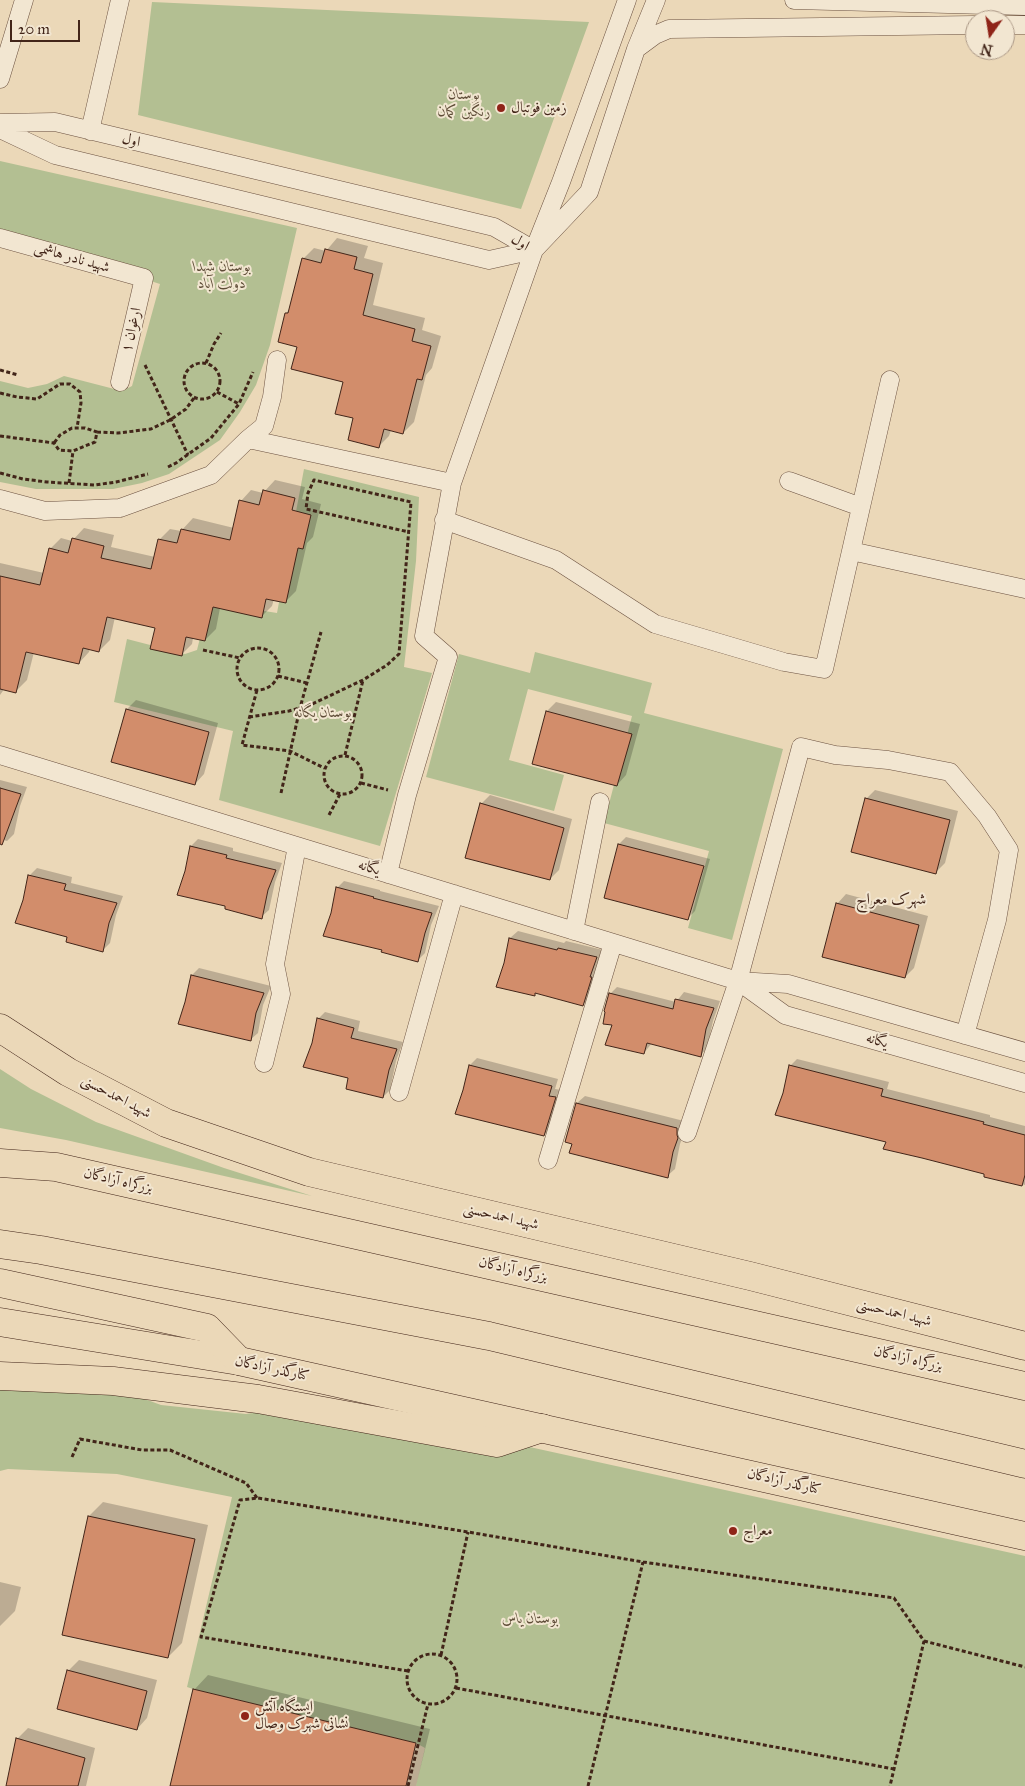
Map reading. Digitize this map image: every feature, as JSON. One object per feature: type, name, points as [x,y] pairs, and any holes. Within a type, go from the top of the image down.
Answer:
[{"type":"main road","name":"شهید احمدحسنی","points":[[0,1028],[68,1072],[166,1123],[309,1172],[750,1276],[1025,1346]]},
{"type":"main road","name":"بزرگراه آزادگان","points":[[0,1163],[56,1167],[1025,1386]]},
{"type":"main road","points":[[0,1244],[41,1250],[489,1336],[1025,1464]]},
{"type":"main road","points":[[0,1283],[207,1328],[239,1361]]},
{"type":"main road","name":"کنارگذر آزادگان","points":[[0,1322],[239,1361],[1025,1536]]},
{"type":"main road","name":"کنارگذر آزادگان","points":[[0,1376],[113,1380],[258,1398],[497,1443],[542,1428]]},
{"type":"street","points":[[0,79],[24,0]]},
{"type":"street","points":[[90,131],[120,0]]},
{"type":"street","points":[[388,874],[407,795],[448,657],[424,636],[452,482],[534,250],[627,0]]},
{"type":"street","points":[[534,250],[589,192],[636,49],[656,0]]},
{"type":"street","points":[[794,0],[1025,6]]},
{"type":"street","points":[[636,49],[655,35],[669,29],[965,25]]},
{"type":"street","name":"اول","points":[[0,123],[55,122],[494,227],[534,250]]},
{"type":"street","name":"اول","points":[[0,129],[55,155],[480,258],[489,260],[534,250]]},
{"type":"street","name":"شهید نادر هاشمی","points":[[0,238],[144,278]]},
{"type":"street","name":"ارغوان ۱","points":[[120,382],[144,278]]},
{"type":"street","points":[[0,500],[45,511],[120,508],[211,475],[264,426],[272,397],[277,360]]},
{"type":"street","points":[[444,520],[556,560],[655,624],[784,662],[824,668],[890,380]]},
{"type":"street","points":[[248,439],[452,482]]},
{"type":"street","points":[[789,481],[861,507]]},
{"type":"street","points":[[851,551],[1025,589]]},
{"type":"street","points":[[687,1133],[738,981],[801,747],[835,755],[888,760],[950,772],[987,816],[1009,850],[997,920],[965,1035]]},
{"type":"street","name":"یگانه","points":[[0,755],[738,981],[788,984],[1025,1052]]},
{"type":"street","points":[[574,931],[600,802]]},
{"type":"street","points":[[264,1063],[281,994],[275,964],[297,846]]},
{"type":"street","points":[[399,1092],[454,894]]},
{"type":"street","points":[[548,1160],[613,943]]},
{"type":"street","name":"یگانه","points":[[738,981],[785,1015],[1025,1082]]},
{"type":"path","points":[[206,363],[220,333]]},
{"type":"path","points":[[140,356],[188,455]]},
{"type":"path","points":[[206,363],[212,365],[220,375],[216,392],[206,399],[194,398],[186,390],[184,384],[186,372],[194,364],[206,363]]},
{"type":"path","points":[[163,468],[176,463],[212,438],[239,404],[256,365]]},
{"type":"path","points":[[0,370],[18,375]]},
{"type":"path","points":[[0,393],[37,399],[60,384],[70,384],[80,392],[81,403],[77,428]]},
{"type":"path","points":[[216,392],[239,404]]},
{"type":"path","points":[[54,443],[60,435],[72,428],[85,428],[97,432],[134,432],[151,429],[170,420],[186,409],[194,398]]},
{"type":"path","points":[[0,436],[54,443],[59,450],[73,451],[96,442],[97,432]]},
{"type":"path","points":[[69,483],[73,451]]},
{"type":"path","points":[[0,473],[23,479],[95,485],[116,482],[150,473]]},
{"type":"path","points":[[249,717],[289,712],[333,695],[363,680],[387,665],[399,654],[409,532],[411,502],[314,480],[308,493],[306,509],[409,532]]},
{"type":"path","points":[[281,793],[300,708],[321,632]]},
{"type":"path","points":[[264,649],[275,657],[279,669],[278,676],[270,686],[257,690],[244,684],[240,678],[238,665],[240,658],[250,650],[264,649]]},
{"type":"path","points":[[203,650],[240,658]]},
{"type":"path","points":[[278,676],[307,683]]},
{"type":"path","points":[[345,756],[363,680]]},
{"type":"path","points":[[257,690],[242,745],[290,751],[324,768]]},
{"type":"path","points":[[338,756],[352,757],[361,768],[361,783],[351,792],[340,794],[333,792],[324,782],[324,768],[332,758],[338,756]]},
{"type":"path","points":[[361,783],[407,795]]},
{"type":"path","points":[[329,815],[340,794]]},
{"type":"path","points":[[72,1457],[80,1440],[142,1450],[170,1450],[246,1483],[258,1498]]},
{"type":"path","points":[[408,1671],[201,1637],[240,1500],[258,1498],[643,1562],[894,1598],[924,1641],[1025,1667]]},
{"type":"path","points":[[441,1655],[468,1532]]},
{"type":"path","points":[[588,1786],[643,1562]]},
{"type":"path","points":[[890,1786],[924,1641]]},
{"type":"path","points":[[432,1653],[441,1655],[448,1658],[454,1664],[457,1672],[456,1688],[452,1696],[445,1701],[437,1704],[428,1704],[413,1696],[407,1680],[408,1671],[417,1658],[432,1653]]},
{"type":"path","points":[[456,1688],[894,1769]]},
{"type":"path","points":[[408,1786],[428,1704]]},
{"type":"green space","name":"بوستان رنگین کمان","points":[[152,2],[589,22],[521,209],[138,115]]},
{"type":"green space","name":"بوستان شهدا دولت آباد","points":[[0,161],[297,228],[270,345],[256,385],[220,440],[169,474],[142,483],[113,489],[36,489],[0,482],[0,381],[28,388],[47,384],[64,376],[122,391],[132,386],[160,284],[0,233]]},
{"type":"green space","name":"بوستان یگانه","points":[[304,469],[419,497],[416,561],[404,667],[432,673],[380,846],[219,800],[233,731],[114,702],[127,639],[185,654],[197,650],[209,602],[277,613]]},
{"type":"green space","points":[[535,652],[652,683],[644,713],[783,749],[732,940],[688,928],[709,851],[604,823],[632,716],[528,689],[509,760],[564,775],[554,811],[426,777],[459,654],[530,673]]},
{"type":"green space","points":[[0,1069],[31,1089],[96,1122],[224,1168],[312,1196],[66,1140],[0,1128]]},
{"type":"green space","name":"بوستان یاس","points":[[109,1386],[161,1405],[246,1414],[294,1407],[525,1446],[1025,1556],[1025,1786],[416,1786],[425,1748],[416,1743],[187,1687],[232,1497],[117,1474],[8,1469],[0,1471],[0,1388]]},
{"type":"building","points":[[325,249],[357,257],[354,269],[373,274],[363,315],[415,329],[412,341],[431,346],[422,380],[417,379],[403,434],[384,429],[379,448],[348,440],[353,418],[335,414],[343,382],[291,369],[297,347],[278,342],[285,313],[288,313],[302,258],[321,263]]},
{"type":"building","points":[[263,490],[295,498],[292,510],[311,515],[303,549],[298,548],[286,603],[266,599],[262,618],[213,607],[205,641],[186,637],[182,656],[150,649],[155,628],[107,617],[99,652],[83,648],[79,664],[26,652],[16,693],[0,689],[0,576],[40,585],[49,548],[68,553],[72,538],[104,546],[101,558],[151,569],[158,539],[177,543],[181,529],[230,540],[239,500],[259,505]]},
{"type":"building","points":[[126,709],[209,732],[195,785],[111,762]]},
{"type":"building","points":[[546,711],[632,734],[617,786],[532,764]]},
{"type":"building","points":[[0,788],[21,794],[2,845],[0,844]]},
{"type":"building","points":[[865,798],[950,820],[936,874],[851,852]]},
{"type":"building","points":[[480,803],[564,828],[550,880],[465,858]]},
{"type":"building","points":[[618,844],[704,866],[688,920],[604,898]]},
{"type":"building","points":[[190,846],[227,855],[226,858],[276,870],[268,890],[262,919],[225,909],[225,906],[177,895],[185,871]]},
{"type":"building","points":[[28,875],[66,884],[64,890],[117,903],[109,923],[103,952],[66,942],[67,937],[15,923],[23,900]]},
{"type":"building","points":[[336,887],[432,913],[418,962],[381,952],[382,950],[323,936],[331,913]]},
{"type":"building","points":[[836,903],[919,925],[905,978],[822,957]]},
{"type":"building","points":[[509,938],[557,950],[558,948],[597,957],[583,1006],[535,993],[535,996],[496,987],[504,963]]},
{"type":"building","points":[[191,975],[264,993],[256,1013],[251,1041],[178,1024]]},
{"type":"building","points":[[609,993],[673,1009],[675,999],[714,1008],[706,1029],[701,1057],[647,1043],[644,1054],[605,1045],[612,1025],[603,1024]]},
{"type":"building","points":[[317,1018],[354,1028],[351,1038],[397,1049],[389,1070],[383,1098],[346,1089],[348,1078],[303,1067],[312,1043]]},
{"type":"building","points":[[469,1065],[552,1086],[549,1096],[556,1097],[544,1136],[455,1114]]},
{"type":"building","points":[[789,1065],[883,1089],[881,1096],[984,1122],[983,1124],[1025,1135],[1025,1175],[1022,1186],[984,1177],[984,1174],[883,1149],[886,1142],[775,1115],[783,1093]]},
{"type":"building","points":[[576,1103],[677,1128],[678,1138],[668,1178],[569,1153],[572,1144],[565,1142]]},
{"type":"building","points":[[88,1516],[195,1539],[168,1658],[62,1635]]},
{"type":"building","points":[[67,1670],[147,1691],[137,1730],[57,1709]]},
{"type":"building","name":"ایستگاه آتش نشانی شهرک وصال","points":[[193,1689],[416,1743],[406,1786],[170,1786]]},
{"type":"building","points":[[16,1738],[85,1758],[78,1786],[6,1786]]},
{"type":"place","name":"زمین فوتبال","points":[[501,108]]},
{"type":"place","name":"معراج","points":[[733,1531]]},
{"type":"place","name":"ایستگاه آتش نشانی شهرک وصال","points":[[245,1716]]},
{"type":"district","name":"شهرک معراج","points":[[891,900]]}]
